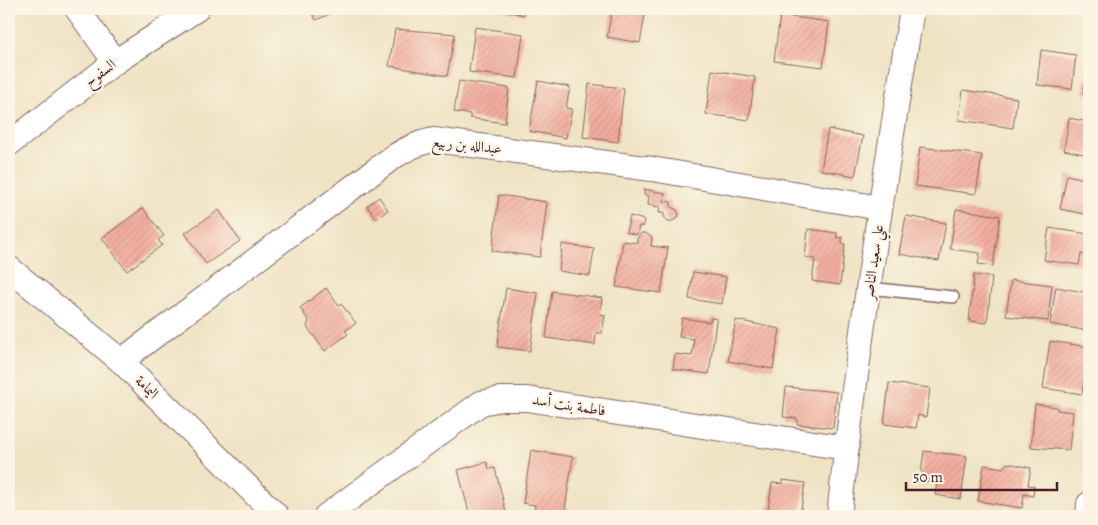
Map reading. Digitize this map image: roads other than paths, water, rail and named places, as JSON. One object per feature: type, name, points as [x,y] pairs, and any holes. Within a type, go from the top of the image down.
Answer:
[{"type":"street","points":[[77,9],[115,62]]},
{"type":"street","name":"السفوح","points":[[9,144],[115,62],[197,9]]},
{"type":"street","name":"علي سعيد الناصر","points":[[839,516],[846,448],[880,208],[912,9]]},
{"type":"street","name":"عبدالله بن ربيع","points":[[121,361],[385,163],[401,152],[422,142],[434,140],[652,169],[880,208]]},
{"type":"street","name":"اليمامة","points":[[9,268],[121,361],[276,516]]},
{"type":"street","name":"فاطمة بنت أسد","points":[[326,516],[481,403],[501,398],[527,399],[846,448]]},
{"type":"street","points":[[1088,516],[1089,504]]},
{"type":"lane","points":[[869,288],[953,297]]}]
